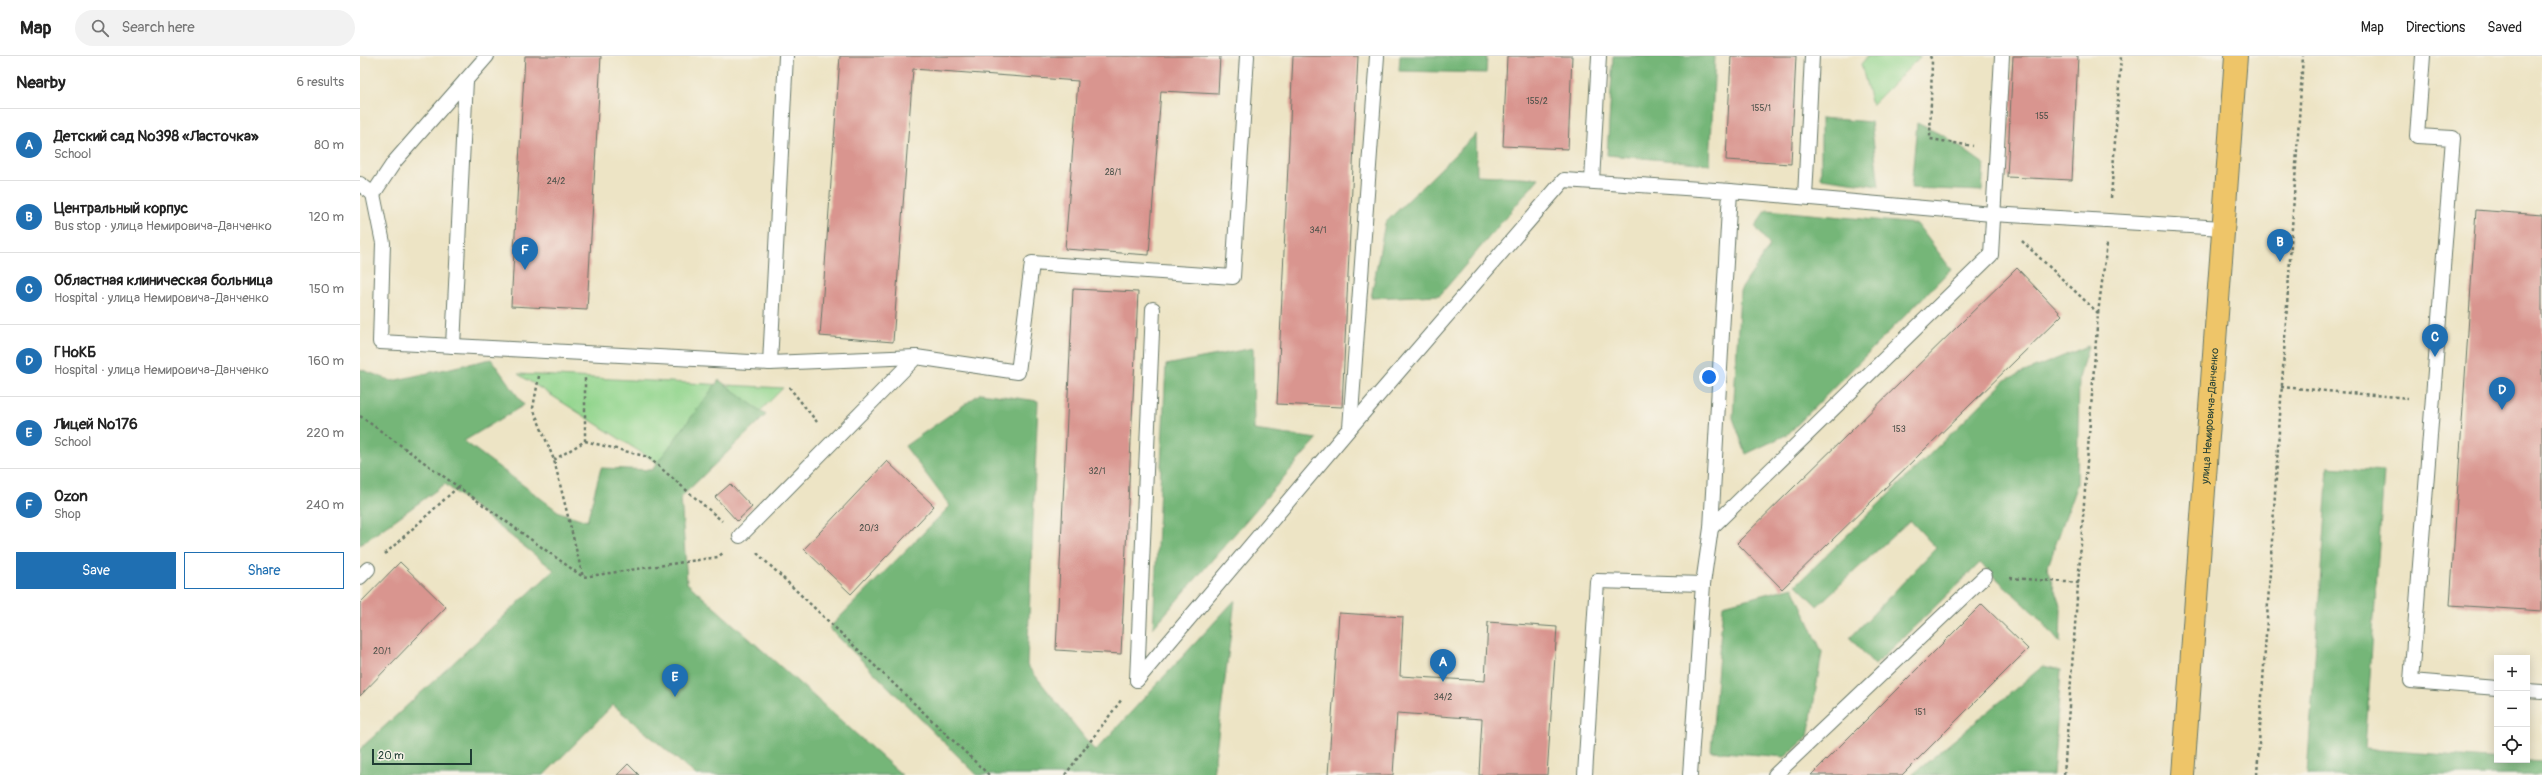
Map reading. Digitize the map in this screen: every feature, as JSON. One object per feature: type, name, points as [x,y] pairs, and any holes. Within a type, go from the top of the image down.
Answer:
[{"type":"main road","name":"улица Немировича-Данченко","points":[[2183,775],[2236,56]]},
{"type":"lane","points":[[373,194],[395,162],[487,56]]},
{"type":"lane","points":[[770,363],[786,56]]},
{"type":"lane","points":[[360,184],[373,194],[383,243],[380,342],[543,352],[770,363],[916,357],[1018,372],[1032,263],[1234,277],[1247,56]]},
{"type":"lane","points":[[1350,428],[1377,56]]},
{"type":"lane","points":[[1592,181],[1599,56]]},
{"type":"lane","points":[[1805,197],[1812,56]]},
{"type":"lane","points":[[1711,528],[1990,255],[2002,56]]},
{"type":"lane","points":[[2423,56],[2417,136],[2453,138],[2411,681],[2494,688]]},
{"type":"lane","points":[[453,346],[466,80]]},
{"type":"lane","points":[[1137,680],[1350,428],[1564,180],[1730,191],[1992,214],[2223,228]]},
{"type":"lane","points":[[1690,775],[1703,584],[1711,528],[1730,191]]},
{"type":"lane","points":[[1137,680],[1153,309]]},
{"type":"lane","points":[[740,536],[916,357]]},
{"type":"lane","points":[[1775,775],[1985,576]]},
{"type":"lane","points":[[1585,775],[1596,580],[1703,584]]},
{"type":"lane","points":[[2530,690],[2542,692]]},
{"type":"path","points":[[1930,56],[1932,61],[1930,139],[1996,150]]},
{"type":"path","points":[[2064,775],[2098,313],[2110,221],[2121,56]]},
{"type":"path","points":[[2257,775],[2303,56]]},
{"type":"path","points":[[1992,214],[2098,313]]},
{"type":"path","points":[[543,352],[533,408],[554,460],[583,577]]},
{"type":"path","points":[[585,354],[585,441]]},
{"type":"path","points":[[770,363],[832,442]]},
{"type":"path","points":[[2281,387],[2433,400]]},
{"type":"path","points":[[360,416],[583,577],[718,557],[740,536]]},
{"type":"path","points":[[554,460],[585,441],[648,457],[740,536],[989,775]]},
{"type":"path","points":[[364,573],[458,487]]},
{"type":"path","points":[[1985,576],[2079,583]]},
{"type":"path","points":[[1065,775],[1137,680]]},
{"type":"green space","points":[[1400,56],[1487,56],[1486,73],[1399,71]]},
{"type":"green space","points":[[1613,56],[1715,56],[1710,164],[1607,155]]},
{"type":"green space","points":[[1868,56],[1920,57],[1872,105],[1861,64]]},
{"type":"green space","points":[[1821,118],[1871,122],[1879,186],[1821,178]]},
{"type":"green space","points":[[1917,123],[1946,137],[1984,164],[1982,191],[1911,188]]},
{"type":"green space","points":[[1476,134],[1477,175],[1539,178],[1440,295],[1371,298],[1385,223]]},
{"type":"green space","points":[[1767,210],[1917,224],[1951,269],[1788,434],[1746,454],[1733,418],[1740,291],[1770,246],[1755,226]]},
{"type":"green space","points":[[2088,346],[2079,378],[2077,484],[2047,569],[2061,608],[2060,643],[2037,616],[1980,563],[1875,665],[1850,638],[1936,548],[1910,520],[1817,606],[1796,585],[2007,379]]},
{"type":"green space","points":[[1253,348],[1254,430],[1317,439],[1153,628],[1166,365]]},
{"type":"green space","points":[[491,359],[524,405],[464,441],[559,512],[587,521],[601,468],[652,470],[719,380],[766,415],[681,497],[687,583],[902,775],[696,775],[613,705],[544,775],[360,775],[360,749],[554,570],[445,484],[360,545],[360,369],[392,381]]},
{"type":"green space","points":[[518,374],[783,388],[689,483]]},
{"type":"green space","points":[[981,393],[1038,401],[1027,665],[1095,751],[1235,600],[1213,775],[977,775],[829,628],[950,506],[905,446]]},
{"type":"green space","points":[[2328,467],[2384,471],[2365,749],[2494,758],[2494,763],[2542,762],[2542,775],[2307,775]]},
{"type":"green space","points":[[1793,587],[1822,652],[1808,737],[1785,757],[1711,751],[1723,605]]},
{"type":"green space","points":[[2043,666],[2061,670],[2053,775],[1912,775]]},
{"type":"building","points":[[525,56],[601,56],[587,310],[511,306]]},
{"type":"building","points":[[840,56],[1220,56],[1218,94],[1161,91],[1149,255],[1065,249],[1078,81],[913,69],[893,342],[820,336]]},
{"type":"building","points":[[1293,56],[1358,56],[1342,407],[1277,404]]},
{"type":"building","points":[[1507,56],[1572,56],[1568,149],[1503,146]]},
{"type":"building","points":[[1731,56],[1796,56],[1791,164],[1726,160]]},
{"type":"building","points":[[2013,56],[2078,56],[2072,180],[2007,177]]},
{"type":"building","points":[[2476,210],[2542,215],[2542,611],[2450,605]]},
{"type":"building","points":[[2017,268],[2062,315],[1782,589],[1737,543]]},
{"type":"building","points":[[1073,289],[1138,292],[1121,654],[1056,650]]},
{"type":"building","points":[[887,461],[934,506],[851,594],[804,549]]},
{"type":"building","points":[[730,484],[752,507],[737,521],[715,497]]},
{"type":"building","points":[[400,562],[446,607],[360,696],[360,603]]},
{"type":"building","points":[[1982,604],[2028,649],[1902,775],[1811,775]]},
{"type":"building","points":[[1339,613],[1403,617],[1400,676],[1485,681],[1488,622],[1557,627],[1547,775],[1479,775],[1482,719],[1397,713],[1393,775],[1328,775]]},
{"type":"building","points":[[628,764],[639,775],[617,775]]},
{"type":"place","name":"Центральный корпус","points":[[2280,262]]},
{"type":"place","name":"Ozon","points":[[525,270]]},
{"type":"place","name":"Областная клиническая больница","points":[[2435,357]]},
{"type":"place","name":"ГНоКБ","points":[[2502,410]]},
{"type":"place","name":"Детский сад №398 «Ласточка»","points":[[1443,682]]},
{"type":"place","name":"Лицей №176","points":[[675,697]]}]
